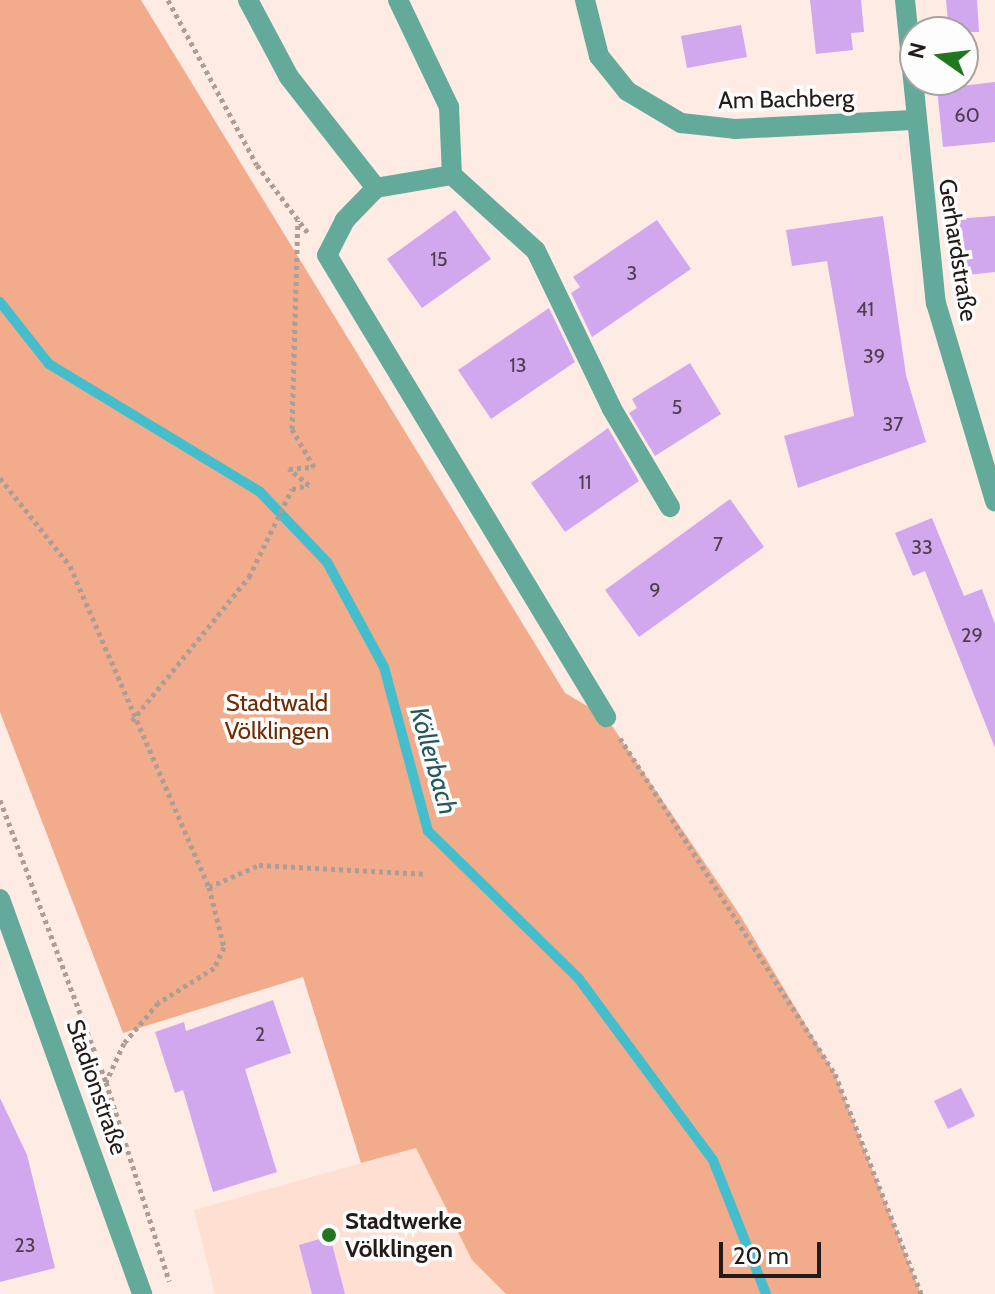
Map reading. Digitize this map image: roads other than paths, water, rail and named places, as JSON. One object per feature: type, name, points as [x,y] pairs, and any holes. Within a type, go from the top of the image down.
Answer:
[{"type":"street","points":[[248,0],[289,77],[376,188]]},
{"type":"street","points":[[398,0],[449,107],[452,175],[536,251],[612,409],[670,507]]},
{"type":"street","name":"Am Bachberg","points":[[585,0],[599,56],[627,91],[681,123],[735,129],[913,120]]},
{"type":"street","name":"Gerhardstraße","points":[[905,0],[913,120],[936,303],[995,501]]},
{"type":"street","points":[[452,175],[376,188],[345,220],[327,255],[606,717]]},
{"type":"street","name":"Stadionstraße","points":[[0,899],[142,1294]]},
{"type":"waterway","name":"Köllerbach","points":[[0,302],[49,364],[260,492],[327,562],[384,667],[428,831],[579,979],[713,1160],[766,1294]]},
{"type":"place","name":"Stadtwerke Völklingen","points":[[329,1235]]},
{"type":"park label","name":"Stadtwald Völklingen","points":[[277,717]]}]
